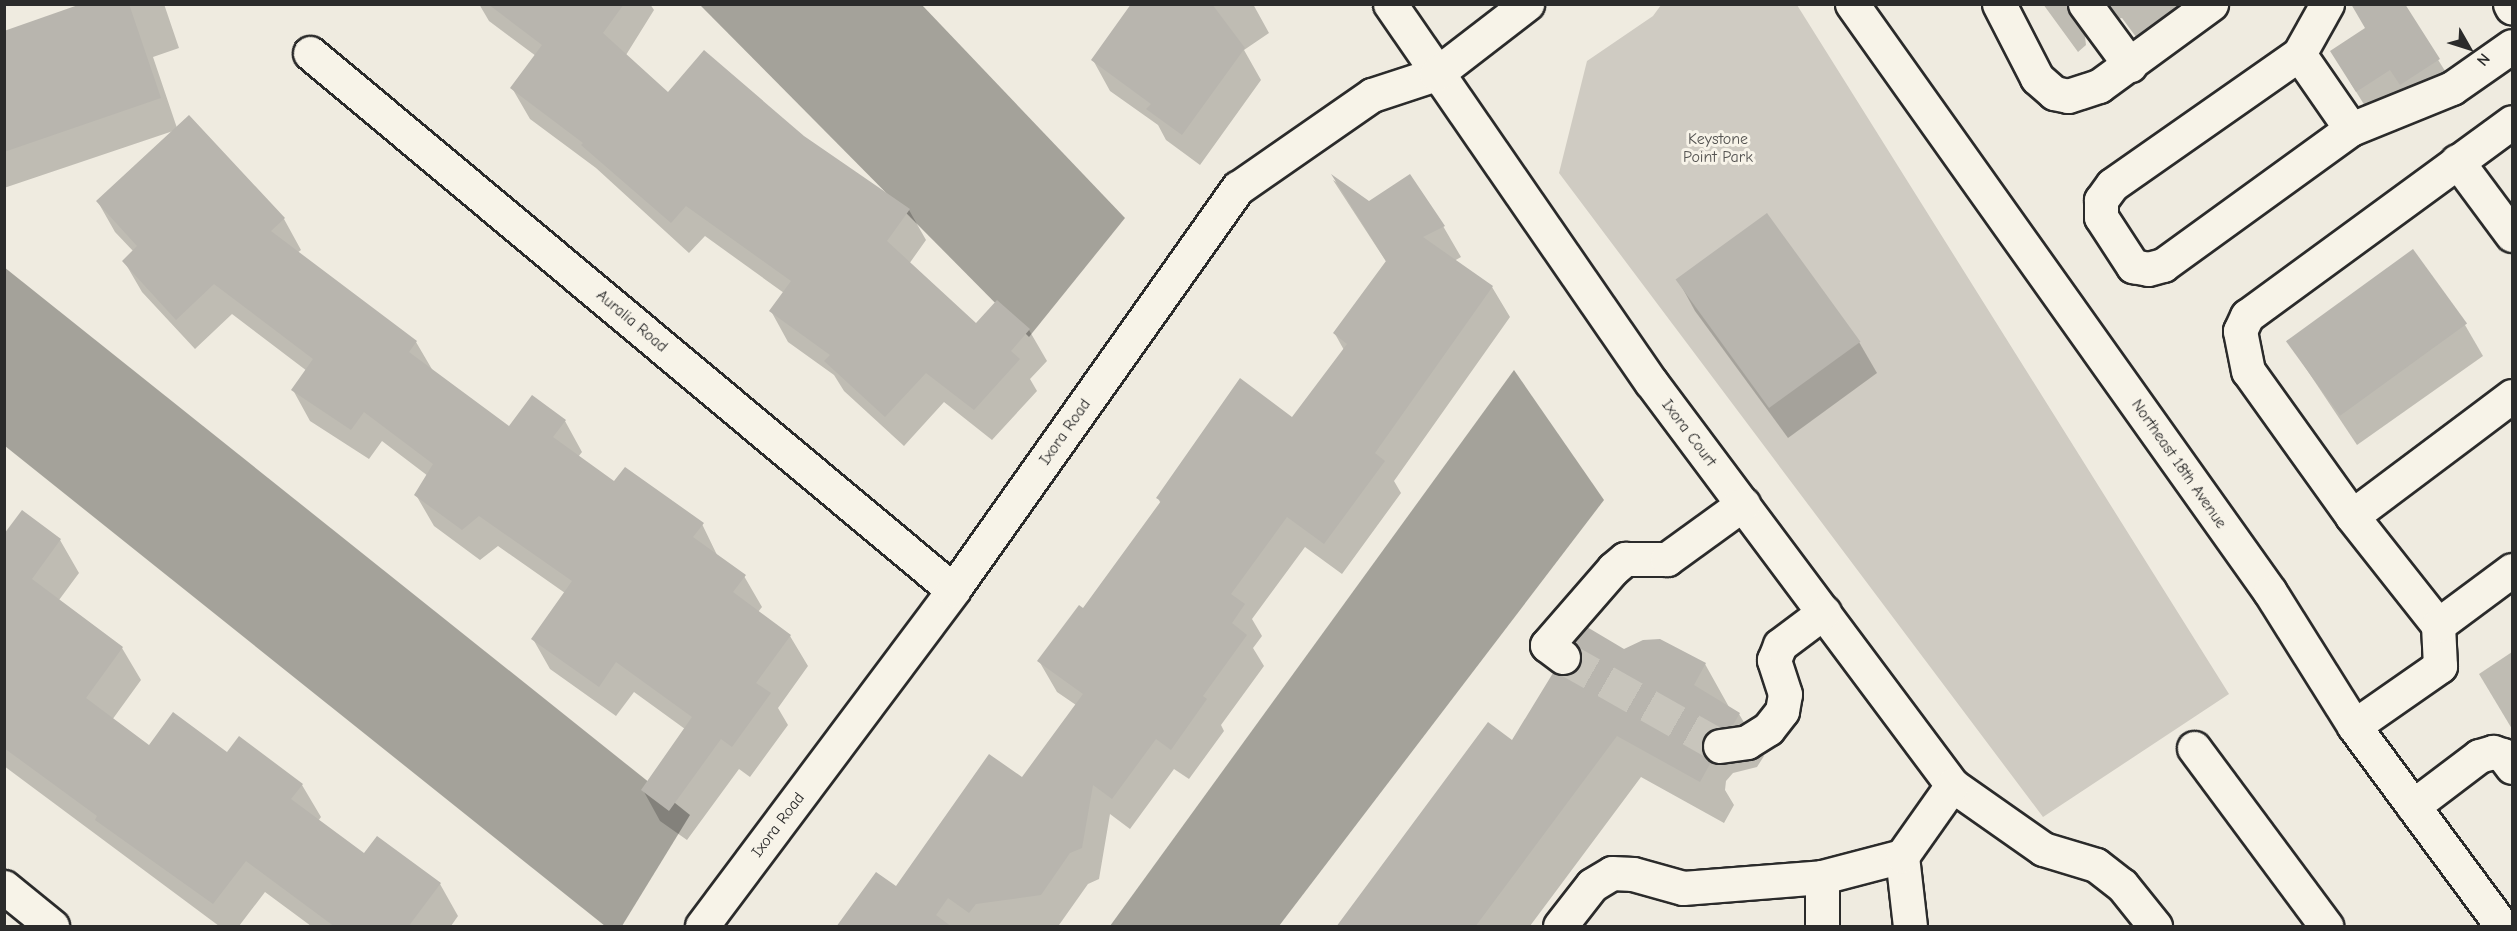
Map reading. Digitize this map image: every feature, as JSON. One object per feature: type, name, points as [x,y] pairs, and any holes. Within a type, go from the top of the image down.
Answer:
[{"type":"street","points":[[1390,4],[1436,74]]},
{"type":"street","name":"Ixora Road","points":[[702,927],[953,590],[1238,188],[1371,95],[1436,74],[1527,4]]},
{"type":"street","name":"Northeast 18th Avenue","points":[[1852,4],[2270,592],[2354,726],[2502,927]]},
{"type":"street","points":[[1999,4],[2037,78],[2054,93],[2081,94],[2130,65],[2211,4]]},
{"type":"street","points":[[2085,4],[2130,65]]},
{"type":"street","points":[[2327,4],[2299,54],[2112,185],[2101,200],[2101,217],[2133,266],[2148,269],[2163,265],[2351,129],[2452,87],[2512,46]]},
{"type":"street","name":"Auralia Road","points":[[310,53],[953,590]]},
{"type":"street","points":[[2299,54],[2351,129]]},
{"type":"street","name":"Ixora Court","points":[[1436,74],[1637,363],[1952,785],[2043,849],[2096,865],[2122,885],[2155,927]]},
{"type":"street","points":[[2354,726],[2440,666],[2438,625],[2352,516],[2248,371],[2240,331],[2247,316],[2512,122]]},
{"type":"street","points":[[2457,161],[2512,235]]},
{"type":"street","points":[[2352,516],[2512,396]]},
{"type":"street","points":[[1563,657],[1547,645],[1613,570],[1625,560],[1667,559],[1743,504]]},
{"type":"street","points":[[2438,625],[2512,570]]},
{"type":"street","points":[[1720,746],[1747,742],[1768,729],[1782,711],[1785,694],[1774,660],[1780,645],[1824,612]]},
{"type":"street","points":[[2194,748],[2326,927]]},
{"type":"street","points":[[2413,806],[2479,756],[2493,752],[2503,755],[2512,767]]},
{"type":"street","points":[[1560,927],[1592,885],[1612,873],[1633,874],[1683,888],[1822,877],[1902,856],[1952,785]]},
{"type":"street","points":[[1902,856],[1910,927]]},
{"type":"street","points":[[1822,877],[1822,927]]},
{"type":"street","points":[[4,887],[52,927]]},
{"type":"green space","name":"Keystone Point Park","points":[[1661,5],[1797,5],[2229,694],[2043,817],[1559,173],[1587,61],[1653,16]]},
{"type":"shaded area","points":[[700,5],[922,5],[1125,218],[1029,337]]},
{"type":"shaded area","points":[[4,267],[690,815],[622,926],[605,926],[5,446]]},
{"type":"shaded area","points":[[1514,370],[1604,500],[1279,926],[1110,926]]},
{"type":"building","points":[[81,4],[129,4],[161,98],[4,152],[4,31]]},
{"type":"building","points":[[488,4],[624,4],[603,33],[668,92],[704,50],[804,136],[910,209],[887,241],[976,323],[997,300],[1030,329],[1011,351],[1020,359],[974,410],[926,373],[885,417],[824,361],[830,355],[769,311],[791,281],[686,206],[671,223],[581,145],[583,143],[510,88],[542,45]]},
{"type":"building","points":[[1131,4],[1212,4],[1245,48],[1182,135],[1146,109],[1151,104],[1091,60]]},
{"type":"building","points":[[2351,4],[2405,4],[2440,59],[2400,85],[2390,70],[2356,92],[2330,51],[2365,28]]},
{"type":"building","points":[[189,115],[285,218],[271,231],[417,341],[409,352],[509,426],[532,395],[566,420],[553,437],[614,481],[625,467],[704,523],[693,537],[746,575],[733,592],[791,635],[756,683],[771,693],[732,747],[721,739],[669,811],[641,790],[692,717],[616,662],[599,687],[531,639],[572,581],[479,516],[462,530],[414,495],[433,464],[364,412],[351,430],[291,390],[313,359],[214,284],[176,320],[122,261],[137,246],[96,201]]},
{"type":"building","points":[[1331,174],[1369,201],[1410,174],[1445,226],[1423,237],[1493,286],[1375,453],[1385,461],[1324,544],[1287,517],[1231,594],[1245,604],[1232,623],[1247,635],[1203,696],[1207,699],[1171,750],[1156,739],[1112,799],[1093,785],[1082,848],[1070,853],[1041,895],[976,904],[969,913],[948,898],[936,915],[952,927],[836,927],[876,872],[896,886],[989,754],[1022,777],[1083,694],[1037,661],[1079,605],[1083,608],[1161,501],[1156,498],[1240,378],[1292,417],[1347,344],[1333,333],[1386,261]]},
{"type":"building","points":[[1767,213],[1860,342],[1769,408],[1676,279]]},
{"type":"building","points":[[2413,249],[2467,323],[2340,416],[2286,341]]},
{"type":"building","points":[[22,510],[61,539],[32,579],[123,647],[86,698],[149,745],[173,712],[227,752],[239,736],[303,784],[291,799],[364,853],[377,836],[441,883],[408,927],[335,927],[246,861],[213,904],[95,820],[97,816],[4,748],[4,534]]},
{"type":"building","points":[[1587,627],[1624,649],[1643,640],[1660,639],[1706,663],[1694,685],[1740,713],[1733,725],[1709,731],[1703,739],[1702,749],[1711,762],[1700,782],[1617,736],[1475,927],[1336,927],[1488,722],[1512,740],[1553,673],[1570,674],[1578,669],[1582,659],[1574,642]]},
{"type":"tunnel","points":[[1563,657],[1720,746]]}]
